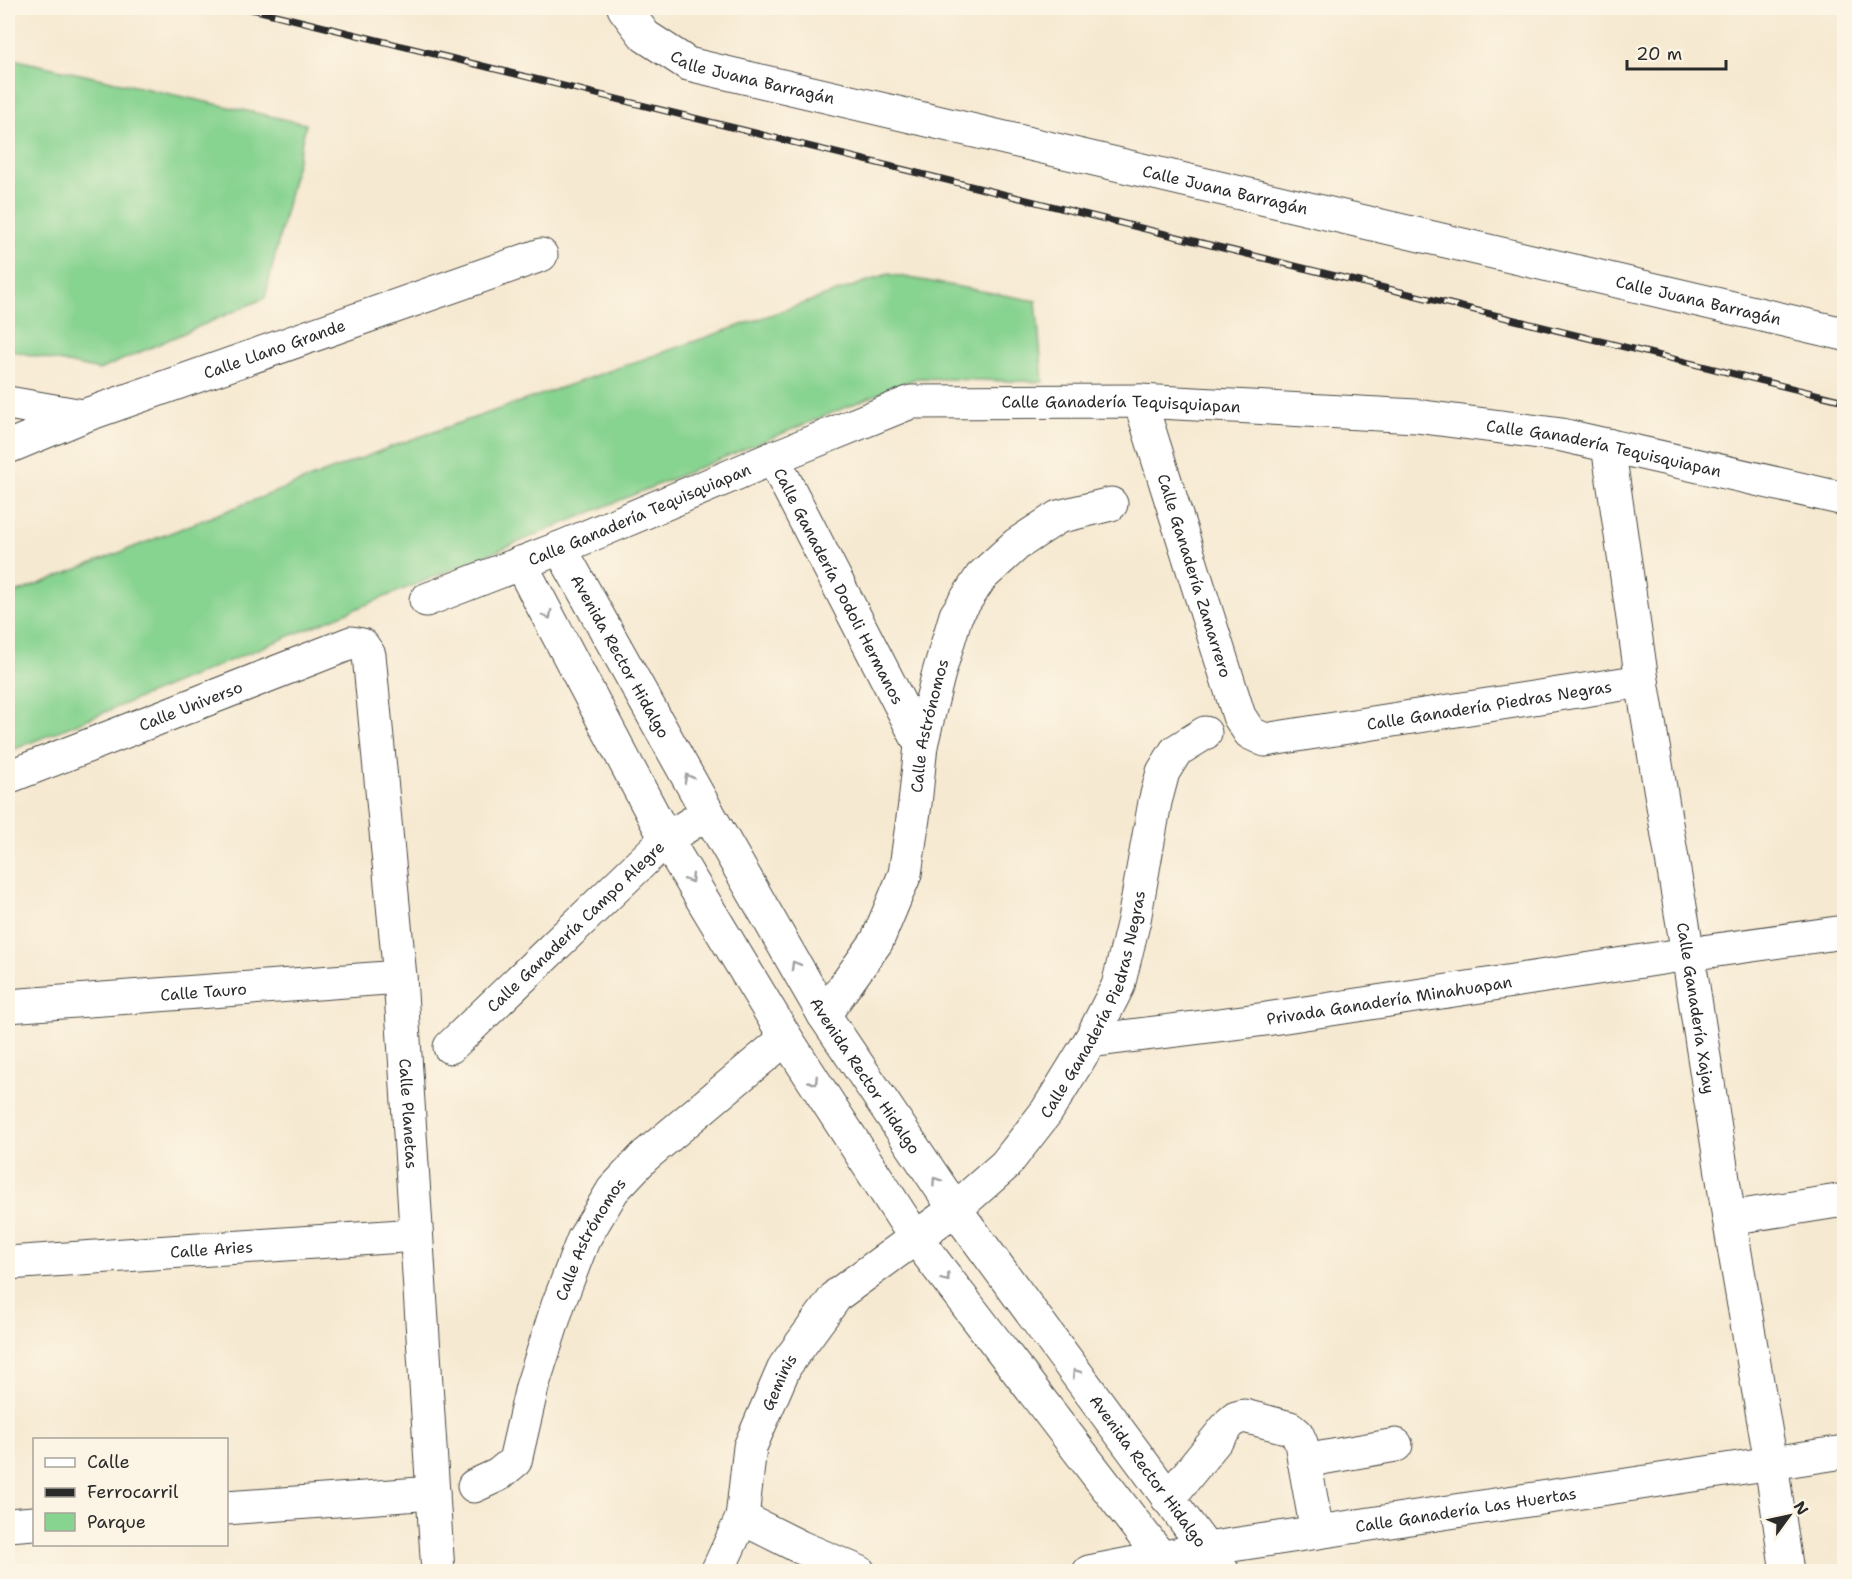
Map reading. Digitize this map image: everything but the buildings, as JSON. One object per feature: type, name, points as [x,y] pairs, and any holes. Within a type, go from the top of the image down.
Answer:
[{"type":"street","name":"Calle Juana Barragán","points":[[624,8],[645,36],[688,64],[1845,334]]},
{"type":"street","name":"Calle Llano Grande","points":[[8,447],[83,416],[541,255]]},
{"type":"street","name":"Calle Ganadería Tequisquiapan","points":[[426,600],[560,548],[911,402],[1140,401],[1416,416],[1562,435],[1845,499]]},
{"type":"street","name":"Calle Ganadería Zamarrero","points":[[1140,401],[1239,716],[1250,733],[1265,740]]},
{"type":"street","points":[[8,403],[83,416]]},
{"type":"street","name":"Calle Ganadería Xajay","points":[[1608,445],[1642,681],[1787,1572]]},
{"type":"street","name":"Calle Ganadería Dodoli Hermanos","points":[[773,458],[921,745]]},
{"type":"street","name":"Calle Astrónomos","points":[[824,1015],[877,941],[905,874],[921,745],[956,615],[981,577],[1017,544],[1058,517],[1111,504]]},
{"type":"street","name":"Avenida Rector Hidalgo","points":[[560,548],[824,1015],[955,1209],[1215,1560]]},
{"type":"street","points":[[520,563],[666,839],[786,1038],[915,1237],[1167,1564]]},
{"type":"street","name":"Calle Universo","points":[[8,777],[351,643],[362,645],[369,655]]},
{"type":"street","name":"Calle Planetas","points":[[369,655],[400,977],[438,1572]]},
{"type":"street","name":"Calle Ganadería Piedras Negras","points":[[1265,740],[1642,681]]},
{"type":"street","name":"Calle Ganadería Piedras Negras","points":[[915,1237],[955,1209],[1005,1165],[1047,1111],[1090,1041],[1118,986],[1134,920],[1155,802],[1163,772],[1176,751],[1205,733]]},
{"type":"street","name":"Calle Ganadería Campo Alegre","points":[[450,1047],[666,839],[708,813]]},
{"type":"street","name":"Privada Ganadería Minahuapan","points":[[1090,1041],[1266,1019],[1845,932]]},
{"type":"street","name":"Calle Tauro","points":[[8,1006],[400,977]]},
{"type":"street","name":"Calle Astrónomos","points":[[474,1486],[498,1475],[515,1461],[532,1387],[558,1305],[583,1240],[613,1190],[645,1156],[786,1038]]},
{"type":"street","points":[[1729,1218],[1845,1200]]},
{"type":"street","name":"Calle Aries","points":[[8,1263],[416,1235]]},
{"type":"street","name":"Geminis","points":[[717,1572],[741,1518],[750,1448],[785,1366],[837,1295],[915,1237]]},
{"type":"street","points":[[1168,1499],[1230,1423],[1244,1416],[1290,1428],[1297,1434],[1301,1443],[1317,1532]]},
{"type":"street","points":[[1304,1461],[1396,1445]]},
{"type":"street","name":"Calle Ganadería Las Huertas","points":[[1089,1572],[1215,1560],[1317,1532],[1845,1452]]},
{"type":"street","points":[[228,1508],[433,1493]]},
{"type":"street","points":[[741,1518],[800,1547],[859,1572]]},
{"type":"street","points":[[8,1525],[33,1523]]},
{"type":"green space","points":[[8,58],[306,124],[265,298],[99,370],[8,350]]},
{"type":"green space","points":[[888,274],[1036,301],[1043,382],[917,378],[8,752],[8,596],[393,446]]},
{"type":"railway","points":[[247,8],[1844,401]]}]
